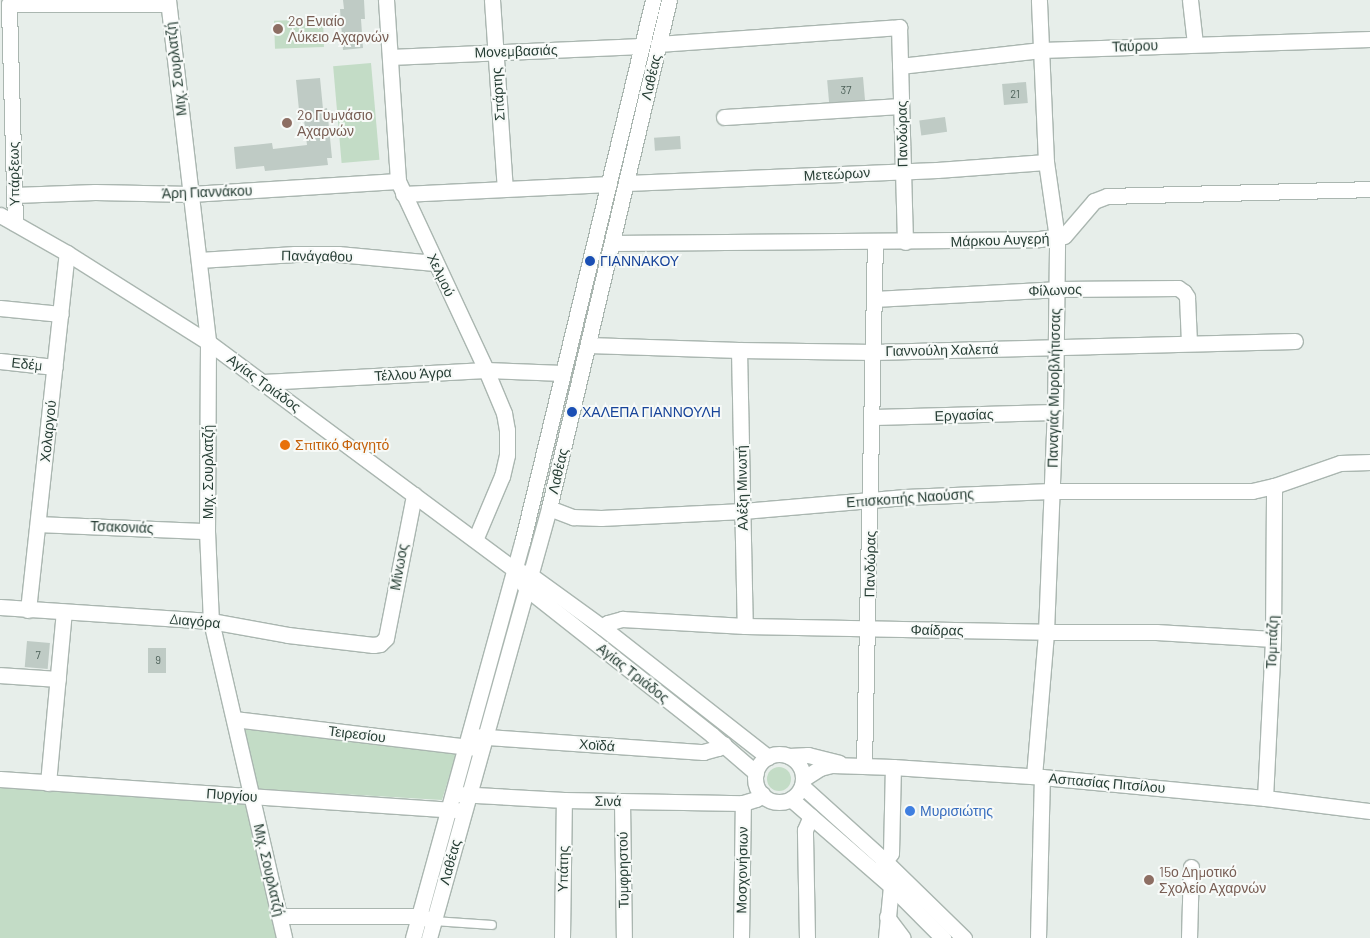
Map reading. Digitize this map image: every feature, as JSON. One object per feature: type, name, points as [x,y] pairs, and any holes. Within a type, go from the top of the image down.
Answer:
[{"type":"street","name":"Χελμού","points":[[386,0],[401,188],[486,370],[504,413],[507,430],[507,455],[502,476],[475,540]]},
{"type":"street","name":"Σπάρτης","points":[[492,0],[505,189]]},
{"type":"street","name":"Λαθέας","points":[[429,938],[468,794],[475,742],[523,577],[563,373],[653,0]]},
{"type":"street","name":"Λαθέας","points":[[413,938],[448,809],[475,742],[523,577],[549,508],[669,0]]},
{"type":"street","name":"Παναγιάς Μυροβλήτισσας","points":[[1038,938],[1038,776],[1055,412],[1057,238],[1046,162],[1039,0]]},
{"type":"street","points":[[1190,0],[1194,44]]},
{"type":"street","name":"Υπάρξεως","points":[[15,223],[5,49],[9,4],[168,2]]},
{"type":"street","name":"Μιχ. Σουρλατζή","points":[[168,2],[208,342],[207,530],[211,621],[284,938]]},
{"type":"street","name":"Πανδώρας","points":[[658,44],[899,27],[904,242]]},
{"type":"street","name":"Ταύρου","points":[[900,66],[1041,50],[1370,38]]},
{"type":"street","name":"Μονεμβασιάς","points":[[390,57],[642,46]]},
{"type":"street","points":[[724,116],[901,106]]},
{"type":"street","name":"Μετεώρων","points":[[627,183],[903,171],[1046,162]]},
{"type":"street","points":[[401,188],[505,189],[609,184]]},
{"type":"street","name":"Άρη Γιαννάκου","points":[[14,195],[95,192],[191,194],[401,188]]},
{"type":"street","name":"Μάρκου Αυγερή","points":[[612,243],[904,242],[1057,238],[1064,236],[1094,201],[1107,196],[1370,189]]},
{"type":"street","name":"Αγίας Τριάδος","points":[[0,215],[68,252],[208,342],[523,577],[724,744],[756,773]]},
{"type":"street","name":"Πανδώρας","points":[[864,766],[873,417],[875,242]]},
{"type":"street","name":"Χολαργού","points":[[28,610],[68,252]]},
{"type":"street","name":"Πανάγαθου","points":[[199,260],[295,254],[338,254],[435,262]]},
{"type":"street","name":"Φίλωνος","points":[[874,299],[1056,289],[1178,288],[1187,297],[1189,342]]},
{"type":"street","points":[[0,308],[61,314]]},
{"type":"street","name":"Γιαννούλη Χαλεπά","points":[[588,345],[874,352],[1056,348],[1189,342],[1295,341]]},
{"type":"street","name":"Αλέξη Μινωτή","points":[[739,350],[745,626]]},
{"type":"street","name":"Εδέμ","points":[[0,361],[55,367]]},
{"type":"street","name":"Τέλλου Άγρα","points":[[262,382],[486,370],[563,373]]},
{"type":"street","name":"Εργασίας","points":[[873,417],[1055,412]]},
{"type":"street","name":"Επισκοπής Ναούσης","points":[[549,508],[573,517],[601,518],[742,511],[871,500],[1051,491],[1252,491],[1274,486],[1340,463],[1370,462]]},
{"type":"street","name":"Τομπάζη","points":[[1265,798],[1273,639],[1274,486]]},
{"type":"street","name":"Μίνωος","points":[[386,638],[414,495]]},
{"type":"street","name":"Τσακονιάς","points":[[38,524],[207,530]]},
{"type":"street","name":"Αγίας Τριάδος","points":[[523,577],[602,628],[768,757]]},
{"type":"street","name":"Διαγόρα","points":[[0,607],[211,621],[288,635],[373,645],[380,644],[386,638]]},
{"type":"street","points":[[48,783],[64,612]]},
{"type":"street","name":"Φαίδρας","points":[[602,628],[608,623],[622,619],[745,626],[868,629],[1156,632],[1273,639]]},
{"type":"street","points":[[0,675],[58,679]]},
{"type":"street","name":"Τειρεσίου","points":[[234,719],[475,742]]},
{"type":"street","name":"Χοϊδά","points":[[475,742],[703,752],[711,751],[724,744]]},
{"type":"street","points":[[802,783],[791,799],[775,802],[762,794],[756,784],[758,766],[768,757],[778,754],[790,756],[800,766],[802,783],[882,868],[891,886],[943,938]]},
{"type":"street","name":"Ασπασίας Πιτσίλου","points":[[790,756],[820,757],[843,764],[864,766],[1038,776],[1265,798],[1370,811]]},
{"type":"street","name":"Ασπασίας Πιτσίλου","points":[[802,783],[820,768],[843,764]]},
{"type":"street","points":[[882,868],[891,853],[893,767]]},
{"type":"street","name":"Πυργίου","points":[[0,779],[464,811]]},
{"type":"street","name":"Σινά","points":[[453,794],[564,800],[742,803],[756,799],[762,794]]},
{"type":"street","points":[[791,799],[810,816],[882,868],[964,938]]},
{"type":"street","name":"Υπάτης","points":[[562,938],[564,800]]},
{"type":"street","name":"Τυμφρηστού","points":[[622,801],[624,938]]},
{"type":"street","name":"Μοσχονήσιων","points":[[741,938],[742,803]]},
{"type":"street","points":[[806,938],[805,830],[810,816]]},
{"type":"street","points":[[1189,938],[1191,867]]},
{"type":"street","points":[[886,938],[891,886]]},
{"type":"street","points":[[279,916],[419,916],[434,921]]},
{"type":"street","points":[[887,917],[903,938]]},
{"type":"lane","points":[[434,921],[492,925]]},
{"type":"green space","points":[[323,19],[324,47],[275,49],[274,21]]},
{"type":"green space","points":[[371,63],[379,160],[342,163],[333,66]]},
{"type":"green space","points":[[243,726],[457,751],[442,800],[258,789]]},
{"type":"green space","points":[[779,767],[784,768],[790,774],[790,784],[784,790],[779,791],[774,790],[768,784],[767,779],[768,774],[774,768]]},
{"type":"green space","points":[[0,787],[246,803],[276,938],[0,938]]},
{"type":"building","points":[[343,0],[364,0],[365,19],[361,19],[363,48],[343,50],[340,9],[344,9]]},
{"type":"building","points":[[863,77],[865,100],[829,103],[827,80]]},
{"type":"building","points":[[320,78],[323,109],[327,108],[332,158],[327,158],[328,165],[265,171],[264,166],[236,169],[234,147],[272,143],[273,149],[307,145],[304,120],[300,120],[296,80]]},
{"type":"building","points":[[1026,82],[1028,103],[1004,105],[1002,84]]},
{"type":"building","points":[[945,117],[947,132],[921,135],[919,121]]},
{"type":"building","points":[[680,136],[681,149],[655,151],[654,138]]},
{"type":"building","points":[[27,641],[50,643],[48,669],[25,667]]},
{"type":"building","points":[[148,648],[166,648],[166,673],[148,673]]},
{"type":"place","name":"2ο Ενιαίο Λύκειο Αχαρνών","points":[[278,29]]},
{"type":"place","name":"2ο Γυμνάσιο Αχαρνών","points":[[287,123]]},
{"type":"place","name":"ΓΙΑΝΝΑΚΟΥ","points":[[590,261]]},
{"type":"place","name":"ΧΑΛΕΠΑ ΓΙΑΝΝΟΥΛΗ","points":[[572,412]]},
{"type":"place","name":"Σπιτικό Φαγητό","points":[[285,445]]},
{"type":"place","name":"Μυρισιώτης","points":[[910,811]]},
{"type":"place","name":"15ο Δημοτικό Σχολείο Αχαρνών","points":[[1149,880]]}]
